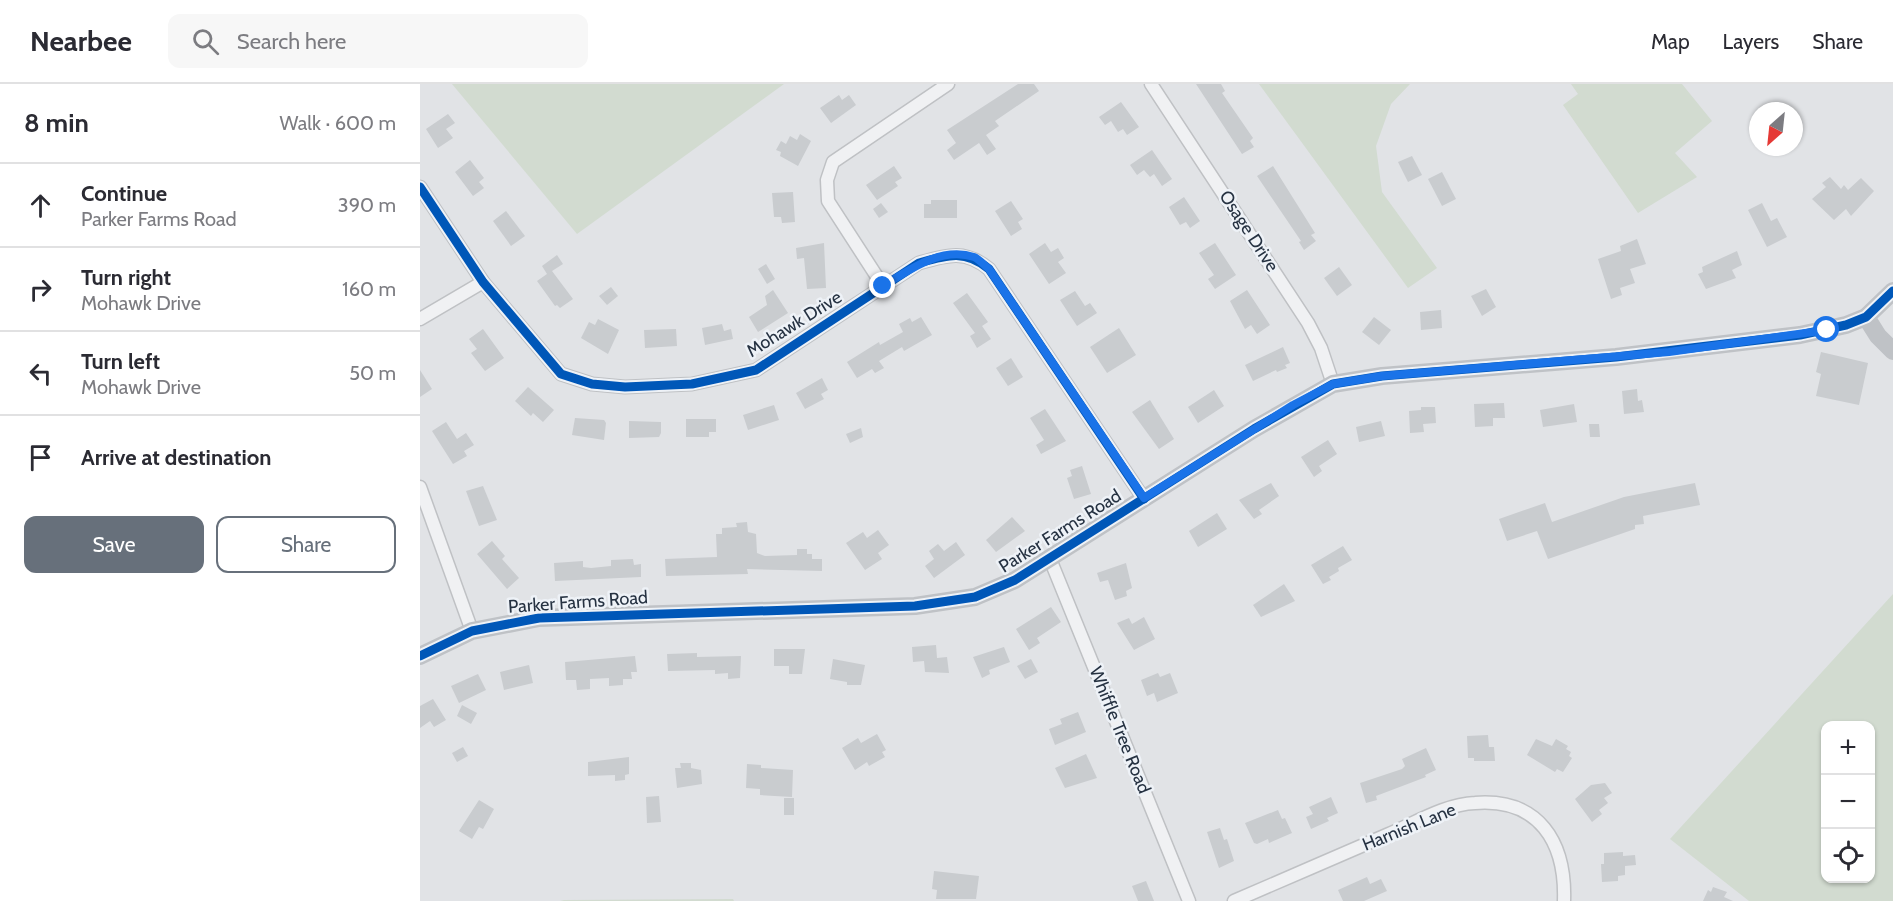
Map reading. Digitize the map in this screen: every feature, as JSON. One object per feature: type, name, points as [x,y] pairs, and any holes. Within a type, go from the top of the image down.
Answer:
[{"type":"street","points":[[883,286],[828,201],[827,180],[833,162],[948,84]]},
{"type":"street","name":"Osage Drive","points":[[1151,84],[1308,323],[1321,348],[1333,384]]},
{"type":"street","name":"Mohawk Drive","points":[[420,187],[483,282],[561,374],[592,384],[625,387],[692,384],[756,370],[919,263],[946,255],[975,257],[989,269],[1144,498]]},
{"type":"street","points":[[420,319],[483,282]]},
{"type":"street","name":"Parker Farms Road","points":[[420,656],[472,631],[539,618],[915,606],[952,602],[991,592],[1050,559],[1293,405],[1333,384],[1382,376],[1616,357],[1744,343],[1827,330],[1866,317],[1893,291]]},
{"type":"street","points":[[1866,317],[1878,336],[1893,351]]},
{"type":"street","points":[[420,487],[472,631]]},
{"type":"street","name":"Whiffle Tree Road","points":[[1050,559],[1189,901]]},
{"type":"street","name":"Harnish Lane","points":[[1234,901],[1425,818],[1473,802],[1504,803],[1541,824],[1553,838],[1560,860],[1564,901]]},
{"type":"shaded area","points":[[452,84],[784,84],[577,234]]},
{"type":"shaded area","points":[[1259,84],[1410,84],[1391,104],[1376,146],[1382,192],[1437,268],[1408,288]]},
{"type":"shaded area","points":[[1571,84],[1682,84],[1712,121],[1675,153],[1697,177],[1638,213],[1563,105],[1578,94]]},
{"type":"shaded area","points":[[1893,594],[1893,901],[1749,901],[1670,839]]},
{"type":"shaded area","points":[[733,899],[734,901],[560,901],[564,900]]},
{"type":"building","points":[[1018,84],[1034,84],[1039,91],[995,121],[999,126],[986,135],[996,149],[987,155],[979,143],[954,160],[947,150],[956,143],[947,130]]},
{"type":"building","points":[[1196,84],[1221,84],[1225,91],[1222,93],[1253,138],[1250,141],[1254,147],[1242,154]]},
{"type":"building","points":[[839,95],[842,100],[849,95],[856,105],[831,123],[820,108]]},
{"type":"building","points":[[1121,102],[1139,127],[1127,135],[1123,129],[1118,132],[1111,121],[1105,125],[1099,117]]},
{"type":"building","points":[[448,114],[455,123],[446,129],[453,138],[438,148],[426,129]]},
{"type":"building","points":[[800,134],[811,141],[798,166],[780,156],[781,152],[776,150],[781,141],[786,144],[790,136],[797,140]]},
{"type":"building","points":[[1152,150],[1172,179],[1162,186],[1154,174],[1150,177],[1144,170],[1137,175],[1130,165]]},
{"type":"building","points":[[1412,156],[1422,175],[1408,182],[1398,162]]},
{"type":"building","points":[[470,160],[484,178],[479,182],[484,188],[473,196],[455,172]]},
{"type":"building","points":[[894,166],[902,178],[895,182],[898,186],[877,200],[866,185]]},
{"type":"building","points":[[1273,166],[1315,233],[1311,235],[1316,241],[1304,250],[1299,242],[1301,241],[1257,176]]},
{"type":"building","points":[[1442,172],[1456,199],[1442,206],[1428,179]]},
{"type":"building","points":[[1830,177],[1841,189],[1844,185],[1848,190],[1861,178],[1874,191],[1851,216],[1846,209],[1834,220],[1812,199],[1826,187],[1822,183]]},
{"type":"building","points":[[793,192],[795,222],[782,223],[781,217],[774,217],[772,193]]},
{"type":"building","points":[[1184,197],[1200,221],[1190,228],[1186,222],[1180,225],[1169,207]]},
{"type":"building","points":[[931,200],[957,200],[957,218],[924,218],[924,204],[931,204]]},
{"type":"building","points":[[1011,201],[1023,219],[1018,222],[1022,229],[1011,236],[995,211]]},
{"type":"building","points":[[881,203],[888,212],[879,218],[873,209]]},
{"type":"building","points":[[1762,203],[1771,221],[1777,218],[1787,237],[1767,247],[1748,210]]},
{"type":"building","points":[[506,211],[525,236],[511,246],[493,221]]},
{"type":"building","points":[[1637,239],[1646,264],[1630,269],[1635,283],[1620,288],[1622,295],[1611,299],[1598,259],[1621,251],[1620,246]]},
{"type":"building","points":[[824,243],[826,288],[807,289],[804,258],[797,259],[796,248]]},
{"type":"building","points":[[1045,243],[1051,252],[1058,248],[1064,258],[1058,262],[1066,273],[1049,284],[1029,254]]},
{"type":"building","points":[[1215,243],[1236,275],[1215,289],[1208,279],[1214,275],[1199,253]]},
{"type":"building","points":[[1737,251],[1742,265],[1732,270],[1736,278],[1706,289],[1698,274],[1703,272],[1702,267]]},
{"type":"building","points":[[557,255],[563,264],[552,271],[573,299],[560,308],[555,306],[537,281],[547,274],[542,266]]},
{"type":"building","points":[[766,264],[775,279],[767,284],[758,269]]},
{"type":"building","points":[[1339,267],[1352,285],[1337,296],[1324,278]]},
{"type":"building","points":[[611,287],[618,296],[607,305],[599,296]]},
{"type":"building","points":[[1486,289],[1496,307],[1482,316],[1471,296]]},
{"type":"building","points":[[773,290],[788,313],[758,332],[749,317],[767,305],[765,296]]},
{"type":"building","points":[[1247,290],[1270,325],[1257,334],[1251,325],[1245,329],[1230,301]]},
{"type":"building","points":[[1075,291],[1085,306],[1090,303],[1097,313],[1077,326],[1060,300]]},
{"type":"building","points":[[967,293],[988,322],[982,326],[991,339],[977,348],[970,336],[975,333],[953,303]]},
{"type":"building","points":[[1441,310],[1442,328],[1421,330],[1420,312]]},
{"type":"building","points":[[921,317],[932,335],[904,351],[902,347],[879,361],[884,368],[875,373],[872,369],[857,378],[847,362],[879,342],[880,345],[903,332],[899,324],[910,318],[912,322]]},
{"type":"building","points":[[1374,317],[1391,330],[1379,345],[1362,332]]},
{"type":"building","points":[[598,319],[619,330],[608,354],[581,338],[589,322],[595,325]]},
{"type":"building","points":[[722,324],[724,331],[731,329],[733,339],[705,345],[702,328]]},
{"type":"building","points":[[1119,328],[1136,355],[1107,373],[1090,347]]},
{"type":"building","points":[[483,329],[504,358],[485,371],[471,353],[477,349],[469,339]]},
{"type":"building","points":[[676,329],[677,346],[645,348],[644,330]]},
{"type":"building","points":[[1283,347],[1290,363],[1285,365],[1287,368],[1277,372],[1276,370],[1253,381],[1245,365]]},
{"type":"building","points":[[1821,352],[1868,363],[1859,405],[1816,396],[1821,374],[1816,372]]},
{"type":"building","points":[[1011,358],[1023,377],[1008,386],[996,368]]},
{"type":"building","points":[[420,370],[432,389],[420,397]]},
{"type":"building","points":[[822,378],[828,390],[821,394],[824,399],[805,409],[796,393]]},
{"type":"building","points":[[528,387],[554,410],[543,422],[533,413],[531,416],[515,401]]},
{"type":"building","points":[[1637,389],[1638,401],[1642,400],[1644,412],[1624,414],[1622,391]]},
{"type":"building","points":[[1214,390],[1224,406],[1198,423],[1188,407]]},
{"type":"building","points":[[1150,400],[1174,439],[1159,449],[1132,412]]},
{"type":"building","points":[[1504,403],[1505,418],[1493,418],[1493,426],[1475,427],[1474,404]]},
{"type":"building","points":[[1574,404],[1577,422],[1543,427],[1540,410]]},
{"type":"building","points":[[774,405],[779,420],[748,430],[743,415]]},
{"type":"building","points":[[1421,407],[1435,407],[1436,423],[1423,424],[1424,432],[1410,433],[1409,411],[1421,410]]},
{"type":"building","points":[[1045,409],[1066,441],[1041,454],[1036,445],[1044,440],[1030,418]]},
{"type":"building","points":[[575,418],[604,420],[606,423],[604,440],[572,435]]},
{"type":"building","points":[[686,419],[716,419],[716,432],[709,432],[709,437],[686,437]]},
{"type":"building","points":[[629,421],[661,422],[661,433],[659,437],[629,438]]},
{"type":"building","points":[[1381,421],[1385,436],[1359,442],[1356,427]]},
{"type":"building","points":[[446,422],[457,439],[466,433],[474,445],[464,451],[467,456],[453,464],[432,431]]},
{"type":"building","points":[[1589,424],[1599,424],[1600,437],[1590,437]]},
{"type":"building","points":[[861,428],[863,437],[850,443],[846,434]]},
{"type":"building","points":[[1328,440],[1337,454],[1319,466],[1322,471],[1314,477],[1301,457]]},
{"type":"building","points":[[1082,466],[1091,494],[1074,499],[1067,478],[1072,476],[1070,470]]},
{"type":"building","points":[[1271,483],[1279,496],[1259,510],[1262,514],[1254,519],[1239,500]]},
{"type":"building","points":[[1695,483],[1700,505],[1643,516],[1644,524],[1635,525],[1635,529],[1548,559],[1537,531],[1507,541],[1499,519],[1545,503],[1552,522],[1624,497]]},
{"type":"building","points":[[483,486],[497,520],[479,526],[466,491]]},
{"type":"building","points":[[1217,513],[1227,529],[1198,547],[1189,531]]},
{"type":"building","points":[[1012,517],[1025,531],[996,552],[986,540]]},
{"type":"building","points":[[747,522],[748,532],[756,534],[757,553],[765,556],[797,555],[797,549],[807,549],[807,554],[812,554],[812,559],[822,559],[822,571],[747,569],[748,574],[666,576],[665,559],[717,557],[716,534],[722,534],[722,528],[737,527],[736,523]]},
{"type":"building","points":[[878,530],[889,545],[878,553],[882,559],[865,570],[846,543],[863,532],[867,538]]},
{"type":"building","points":[[492,541],[505,556],[502,559],[519,578],[507,589],[477,554]]},
{"type":"building","points":[[956,542],[965,555],[934,578],[925,566],[934,559],[929,551],[938,544],[944,551]]},
{"type":"building","points":[[1343,546],[1352,560],[1338,568],[1339,571],[1329,577],[1331,580],[1323,584],[1311,565]]},
{"type":"building","points":[[633,559],[634,565],[641,564],[641,577],[555,581],[554,563],[583,561],[583,567],[591,568],[611,566],[611,560]]},
{"type":"building","points":[[1126,563],[1132,588],[1126,591],[1127,596],[1115,600],[1108,580],[1100,582],[1097,573]]},
{"type":"building","points":[[1284,584],[1295,601],[1261,617],[1253,605]]},
{"type":"building","points":[[1051,607],[1061,622],[1037,638],[1040,643],[1029,650],[1016,629]]},
{"type":"building","points":[[1144,617],[1155,639],[1134,650],[1117,623],[1129,618],[1132,624]]},
{"type":"building","points":[[936,645],[937,658],[947,657],[949,673],[925,672],[924,661],[913,662],[912,647]]},
{"type":"building","points":[[1004,647],[1010,662],[989,670],[990,674],[982,678],[973,657]]},
{"type":"building","points":[[774,649],[805,649],[802,674],[789,674],[789,666],[774,666]]},
{"type":"building","points":[[697,653],[697,657],[741,656],[740,678],[728,679],[728,673],[715,674],[715,670],[668,671],[667,654]]},
{"type":"building","points":[[635,656],[637,672],[631,672],[632,679],[623,679],[623,685],[609,686],[609,678],[590,679],[590,689],[577,690],[576,680],[566,680],[565,662]]},
{"type":"building","points":[[833,659],[865,665],[861,685],[847,685],[847,682],[830,679]]},
{"type":"building","points":[[1031,659],[1038,672],[1025,679],[1017,666]]},
{"type":"building","points":[[529,665],[533,683],[504,690],[500,672]]},
{"type":"building","points":[[1158,673],[1160,677],[1170,673],[1178,693],[1157,702],[1154,693],[1147,696],[1141,680]]},
{"type":"building","points":[[478,674],[486,690],[459,703],[451,686]]},
{"type":"building","points":[[433,699],[446,720],[434,727],[430,721],[420,728],[420,706]]},
{"type":"building","points":[[462,705],[477,713],[471,724],[457,716]]},
{"type":"building","points":[[1078,712],[1086,732],[1055,745],[1049,729],[1062,724],[1060,719]]},
{"type":"building","points":[[877,734],[886,750],[882,752],[885,757],[869,766],[867,762],[855,770],[842,748],[858,738],[861,743]]},
{"type":"building","points":[[1488,735],[1489,747],[1494,747],[1495,761],[1474,761],[1474,758],[1468,758],[1467,736]]},
{"type":"building","points":[[1536,739],[1552,746],[1556,739],[1568,746],[1566,749],[1571,752],[1569,756],[1572,758],[1563,772],[1557,769],[1555,772],[1527,755]]},
{"type":"building","points":[[463,747],[468,756],[457,762],[452,753]]},
{"type":"building","points":[[1426,748],[1436,770],[1425,775],[1426,777],[1376,796],[1377,800],[1366,803],[1360,783],[1402,769],[1405,766],[1402,759]]},
{"type":"building","points":[[1086,754],[1097,778],[1065,788],[1055,768]]},
{"type":"building","points":[[629,757],[629,774],[625,775],[625,780],[615,781],[615,775],[588,776],[588,762]]},
{"type":"building","points":[[680,763],[691,763],[691,768],[701,770],[702,784],[677,788],[675,768],[681,768]]},
{"type":"building","points":[[747,764],[761,765],[761,768],[793,770],[792,797],[760,795],[760,789],[746,788]]},
{"type":"building","points":[[1605,783],[1612,793],[1604,798],[1608,803],[1599,810],[1602,814],[1592,822],[1575,799],[1591,785]]},
{"type":"building","points":[[659,796],[661,822],[647,823],[646,797]]},
{"type":"building","points":[[1331,797],[1338,813],[1327,818],[1329,821],[1311,829],[1306,817],[1313,814],[1309,807]]},
{"type":"building","points":[[784,798],[794,798],[794,815],[784,815]]},
{"type":"building","points":[[479,800],[494,809],[483,829],[479,827],[472,839],[459,831]]},
{"type":"building","points":[[1278,810],[1282,819],[1285,818],[1292,833],[1269,843],[1268,839],[1254,843],[1245,823]]},
{"type":"building","points":[[1220,828],[1224,840],[1227,839],[1234,861],[1219,868],[1207,832]]},
{"type":"building","points":[[1623,852],[1623,856],[1635,855],[1636,865],[1625,866],[1625,875],[1618,876],[1618,881],[1602,882],[1601,864],[1604,864],[1604,853]]},
{"type":"building","points":[[934,871],[979,876],[976,899],[936,899],[937,890],[932,889]]},
{"type":"building","points":[[1367,877],[1370,884],[1381,879],[1387,891],[1364,901],[1343,901],[1338,890]]},
{"type":"building","points":[[1146,881],[1154,901],[1138,901],[1132,886]]},
{"type":"building","points":[[1713,887],[1727,892],[1724,897],[1733,901],[1703,901],[1708,890],[1711,892]]},
{"type":"cycle path","points":[[420,187],[483,282],[561,374],[592,384],[625,387],[692,384],[756,370],[919,263],[947,256],[972,258],[989,269],[1144,499]]},
{"type":"cycle path","points":[[420,656],[472,631],[539,618],[915,606],[975,597],[1015,580],[1254,429],[1333,384],[1382,376],[1616,357],[1800,335],[1846,325],[1866,317],[1893,291]]},
{"type":"route","points":[[883,286],[919,263],[946,255],[975,257],[989,269],[1144,498],[1311,394],[1333,384],[1382,376],[1669,352],[1827,330]]}]
